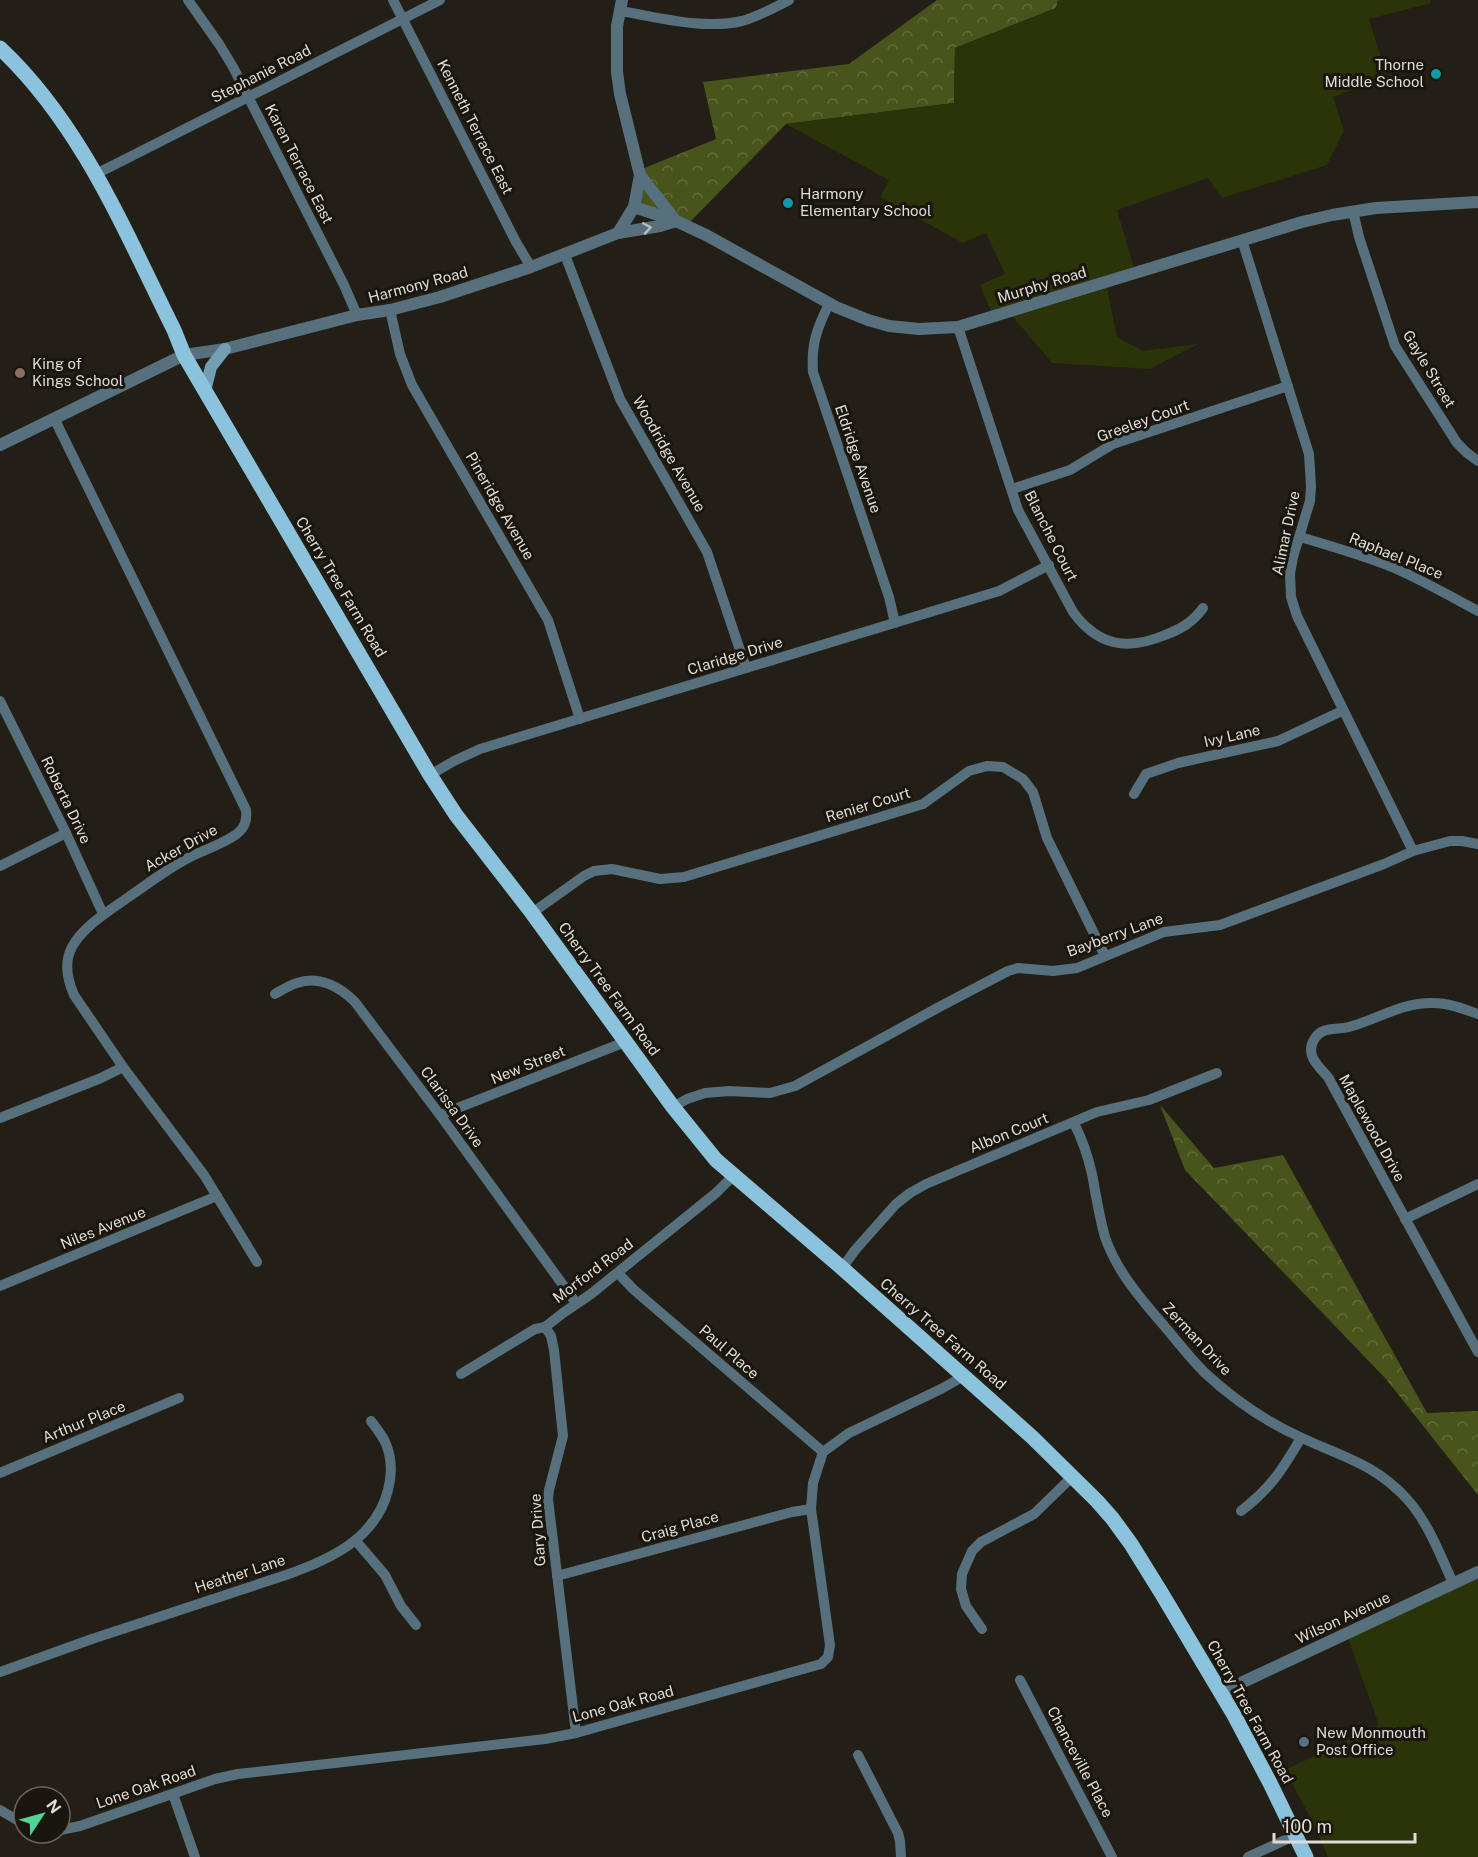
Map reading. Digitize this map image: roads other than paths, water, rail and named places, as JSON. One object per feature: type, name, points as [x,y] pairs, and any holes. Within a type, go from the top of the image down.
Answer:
[{"type":"main road","name":"Cherry Tree Farm Road","points":[[0,48],[52,106],[96,174],[174,330],[184,355],[204,391],[430,775],[456,815],[532,913],[702,1144],[733,1176],[753,1190],[964,1376],[1097,1501],[1131,1544],[1222,1696],[1306,1857]]},
{"type":"main road","points":[[204,391],[211,367],[225,349]]},
{"type":"street","name":"Karen Terrace East","points":[[188,0],[219,44],[248,97],[357,315]]},
{"type":"street","name":"Kenneth Terrace East","points":[[393,0],[516,242],[531,267]]},
{"type":"street","name":"Stephanie Road","points":[[96,174],[440,0]]},
{"type":"street","points":[[676,221],[640,175],[620,94],[617,72],[616,47],[621,5],[700,24],[718,24],[732,23],[756,16],[789,0]]},
{"type":"street","points":[[618,233],[634,207],[640,175]]},
{"type":"street","name":"Murphy Road","points":[[634,207],[676,221],[706,235],[808,290],[829,304],[889,326],[919,329],[958,327],[1302,222],[1376,208],[1478,202]]},
{"type":"street","name":"Gayle Street","points":[[1353,211],[1359,237],[1395,346],[1457,443],[1478,461]]},
{"type":"street","name":"Harmony Road","points":[[0,445],[184,355],[225,349],[357,315],[390,310],[440,297],[565,255],[618,233],[676,221]]},
{"type":"street","name":"Alimar Drive","points":[[1242,240],[1306,441],[1311,469],[1310,501],[1290,574],[1291,597],[1297,616],[1342,711],[1413,851]]},
{"type":"street","name":"Woodridge Avenue","points":[[565,255],[620,399],[707,552],[746,668]]},
{"type":"street","name":"Eldridge Avenue","points":[[829,304],[814,338],[813,372],[889,597],[895,623]]},
{"type":"street","name":"Pineridge Avenue","points":[[390,310],[400,354],[412,386],[548,620],[580,718]]},
{"type":"street","name":"Blanche Court","points":[[958,327],[1018,510],[1073,612],[1081,622],[1095,634],[1108,640],[1133,644],[1153,640],[1180,629],[1191,622],[1203,608]]},
{"type":"street","name":"Greeley Court","points":[[1011,489],[1070,470],[1113,444],[1288,386]]},
{"type":"street","name":"Acker Drive","points":[[54,418],[246,810],[245,824],[237,834],[163,872],[103,914],[76,940],[68,957],[67,975],[74,995],[123,1067],[204,1174],[257,1262]]},
{"type":"street","name":"Raphael Place","points":[[1300,537],[1392,567],[1478,611]]},
{"type":"street","name":"Claridge Drive","points":[[430,775],[480,749],[999,591],[1049,566]]},
{"type":"street","name":"Roberta Drive","points":[[0,701],[66,833],[103,914]]},
{"type":"street","name":"Ivy Lane","points":[[1134,794],[1146,774],[1178,763],[1278,741],[1342,711]]},
{"type":"street","name":"Renier Court","points":[[532,913],[594,871],[612,869],[660,879],[684,877],[923,804],[969,771],[979,767],[994,766],[1013,772],[1023,779],[1033,792],[1047,838],[1105,956]]},
{"type":"street","points":[[0,866],[66,833]]},
{"type":"street","name":"Bayberry Lane","points":[[673,1107],[687,1098],[705,1093],[729,1091],[765,1094],[782,1091],[809,1079],[1008,971],[1018,968],[1060,970],[1082,966],[1164,932],[1220,925],[1413,851],[1450,841],[1478,844]]},
{"type":"street","name":"Clarissa Drive","points":[[275,994],[298,982],[309,981],[328,983],[346,993],[356,1002],[576,1303]]},
{"type":"street","name":"Maplewood Drive","points":[[1478,1014],[1445,1004],[1417,1003],[1349,1027],[1326,1030],[1315,1038],[1311,1052],[1314,1062],[1328,1077],[1478,1352]]},
{"type":"street","name":"New Street","points":[[440,1115],[625,1041]]},
{"type":"street","points":[[0,1118],[123,1067]]},
{"type":"street","name":"Albon Court","points":[[842,1268],[896,1204],[910,1193],[940,1178],[1104,1110],[1165,1095],[1217,1073]]},
{"type":"street","name":"Zerman Drive","points":[[1074,1123],[1087,1153],[1106,1239],[1118,1265],[1136,1294],[1189,1355],[1214,1380],[1252,1411],[1301,1438],[1363,1464],[1391,1483],[1408,1500],[1420,1518],[1453,1583]]},
{"type":"street","name":"Morford Road","points":[[461,1374],[535,1329],[545,1328],[618,1273],[716,1193],[733,1176]]},
{"type":"street","points":[[1405,1219],[1478,1184]]},
{"type":"street","name":"Niles Avenue","points":[[0,1286],[217,1196]]},
{"type":"street","name":"Paul Place","points":[[618,1273],[633,1289],[823,1452]]},
{"type":"street","name":"Gary Drive","points":[[545,1328],[551,1336],[554,1350],[563,1436],[549,1490],[576,1733]]},
{"type":"street","points":[[823,1452],[849,1433],[964,1376]]},
{"type":"street","name":"Arthur Place","points":[[0,1473],[179,1398]]},
{"type":"street","name":"Heather Lane","points":[[0,1672],[318,1564],[339,1553],[356,1540],[376,1519],[383,1505],[391,1473],[389,1451],[385,1441],[370,1421]]},
{"type":"street","points":[[1241,1511],[1269,1487],[1281,1472],[1301,1438]]},
{"type":"street","name":"Lone Oak Road","points":[[72,1828],[215,1779],[238,1774],[545,1739],[576,1733],[808,1669],[825,1662],[830,1645],[811,1509],[813,1483],[823,1452]]},
{"type":"street","points":[[982,1629],[966,1606],[961,1589],[962,1574],[972,1551],[981,1542],[1034,1515],[1073,1476]]},
{"type":"street","name":"Craig Place","points":[[557,1576],[792,1512],[811,1509]]},
{"type":"street","points":[[356,1540],[385,1575],[401,1606],[416,1625]]},
{"type":"street","name":"Wilson Avenue","points":[[1222,1696],[1243,1682],[1478,1572]]},
{"type":"street","name":"Chanceville Place","points":[[1020,1680],[1113,1857]]},
{"type":"street","points":[[858,1755],[898,1833],[901,1857]]},
{"type":"street","points":[[173,1794],[195,1857]]},
{"type":"street","points":[[1248,1857],[1296,1835]]},
{"type":"place","name":"Thorne Middle School","points":[[1436,74]]},
{"type":"place","name":"Harmony Elementary School","points":[[788,203]]},
{"type":"place","name":"King of Kings School","points":[[20,373]]},
{"type":"place","name":"New Monmouth Post Office","points":[[1304,1742]]}]
